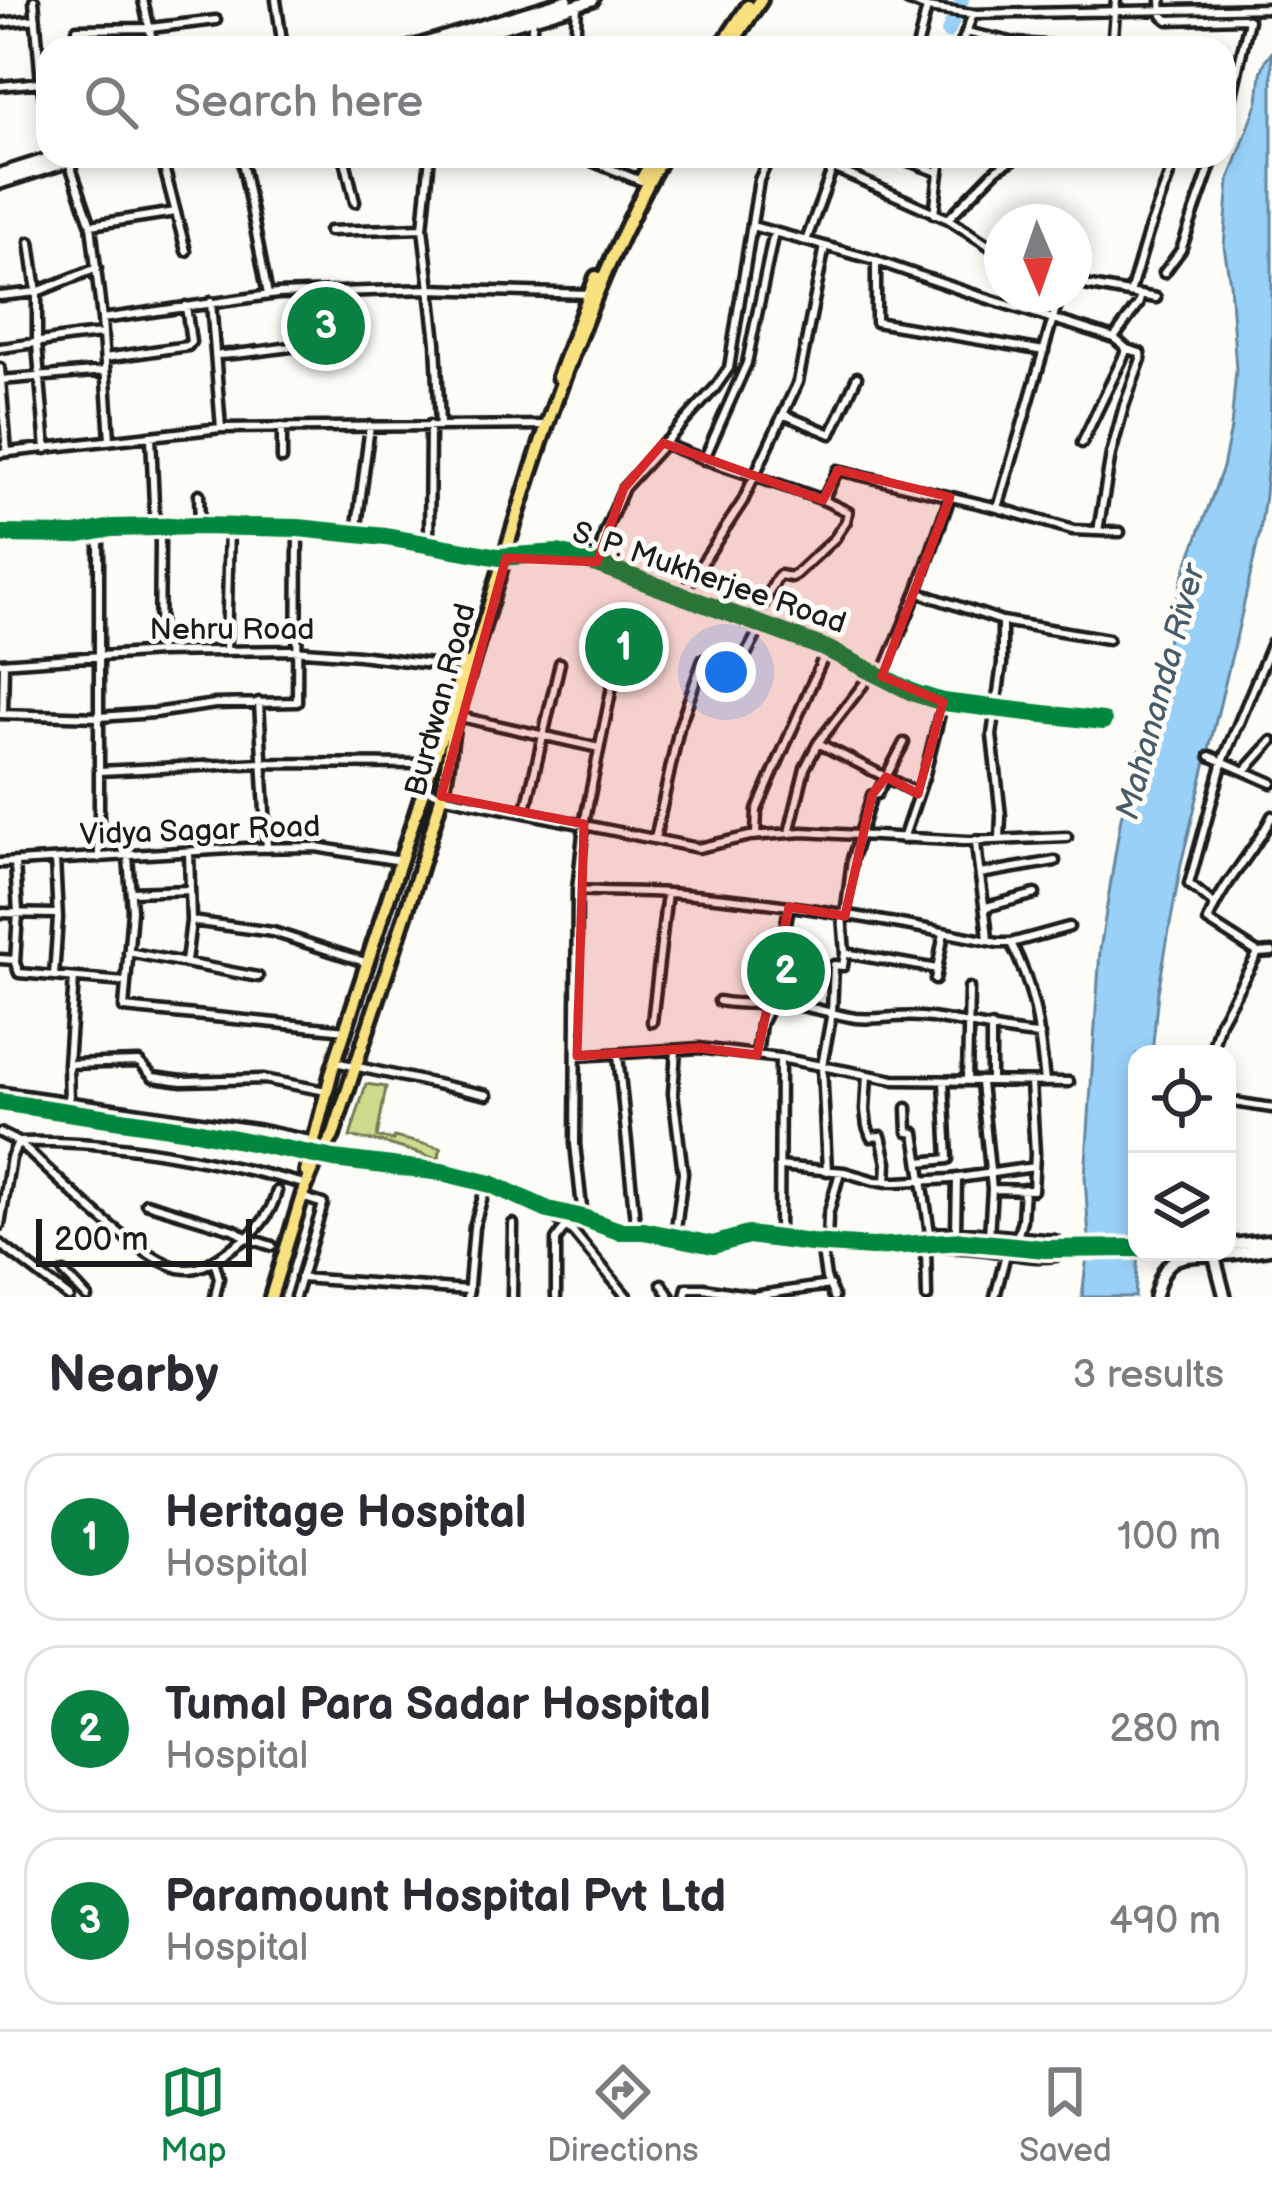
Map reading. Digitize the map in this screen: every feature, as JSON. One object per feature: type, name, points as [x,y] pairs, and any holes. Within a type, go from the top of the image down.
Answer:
[{"type":"main road","points":[[732,36],[756,0]]},
{"type":"main road","name":"Burdwan Road","points":[[321,1152],[326,1090],[544,425],[589,294],[650,168]]},
{"type":"main road","name":"Burdwan Road","points":[[544,425],[603,277],[654,168]]},
{"type":"main road","name":"Burdwan Road","points":[[271,1297],[303,1191],[332,1136],[441,796],[467,669]]},
{"type":"street","points":[[34,0],[37,36]]},
{"type":"street","points":[[143,0],[152,36]]},
{"type":"street","points":[[276,0],[281,36]]},
{"type":"street","points":[[446,36],[544,3],[593,0]]},
{"type":"street","points":[[907,0],[927,8],[974,14],[1161,4],[1272,8]]},
{"type":"street","points":[[1048,13],[1051,0]]},
{"type":"street","points":[[1084,11],[1086,0]]},
{"type":"street","points":[[1113,36],[1116,0]]},
{"type":"street","points":[[475,36],[572,2]]},
{"type":"street","points":[[572,2],[574,36]]},
{"type":"street","points":[[1161,4],[1168,20],[1249,20],[1236,77]]},
{"type":"street","points":[[920,36],[927,8]]},
{"type":"street","points":[[964,36],[974,14]]},
{"type":"street","points":[[531,36],[533,18]]},
{"type":"street","points":[[0,23],[36,19]]},
{"type":"street","points":[[77,29],[150,28],[216,20]]},
{"type":"street","points":[[966,32],[984,36]]},
{"type":"street","points":[[0,86],[36,82]]},
{"type":"street","points":[[0,179],[36,167]]},
{"type":"street","points":[[64,168],[91,225],[110,440]]},
{"type":"street","points":[[163,168],[186,251]]},
{"type":"street","points":[[243,168],[268,295]]},
{"type":"street","points":[[347,168],[355,202]]},
{"type":"street","points":[[429,168],[423,228],[440,424]]},
{"type":"street","points":[[608,168],[640,181]]},
{"type":"street","points":[[596,563],[624,488],[729,368],[764,168]]},
{"type":"street","points":[[806,241],[832,168],[948,219],[984,242]]},
{"type":"street","points":[[927,168],[938,172]]},
{"type":"street","points":[[934,214],[939,168]]},
{"type":"street","points":[[948,219],[1000,168]]},
{"type":"street","points":[[1130,293],[1172,168]]},
{"type":"street","points":[[1164,273],[1181,250],[1210,168]]},
{"type":"street","points":[[91,225],[175,212]]},
{"type":"street","points":[[752,226],[876,260],[1114,338],[1141,353],[1111,454],[1098,531]]},
{"type":"street","points":[[329,231],[423,228]]},
{"type":"street","points":[[704,460],[747,363],[774,232]]},
{"type":"street","points":[[30,242],[46,449]]},
{"type":"street","points":[[682,594],[743,501],[785,415],[798,382],[825,246]]},
{"type":"street","points":[[876,260],[876,322],[1044,350]]},
{"type":"street","points":[[0,296],[37,292],[97,268]]},
{"type":"street","points":[[1092,286],[1156,298]]},
{"type":"street","points":[[102,319],[268,295],[430,289],[589,294]]},
{"type":"street","points":[[1114,338],[1141,295]]},
{"type":"street","points":[[211,302],[221,428]]},
{"type":"street","points":[[105,358],[188,346],[186,306]]},
{"type":"street","points":[[998,508],[1054,312]]},
{"type":"street","points":[[0,348],[103,334]]},
{"type":"street","points":[[217,355],[322,344]]},
{"type":"street","points":[[1082,443],[1127,349]]},
{"type":"street","points":[[0,368],[3,452],[221,428],[544,425]]},
{"type":"street","points":[[1,380],[106,371]]},
{"type":"street","points":[[785,415],[832,434],[857,377]]},
{"type":"street","points":[[429,544],[430,425]]},
{"type":"street","points":[[356,534],[370,426]]},
{"type":"street","points":[[282,427],[282,459]]},
{"type":"street","points":[[151,436],[154,528],[160,540],[159,652]]},
{"type":"street","points":[[655,839],[679,728],[703,660],[736,673],[777,578],[795,575],[835,538],[848,512],[663,443]]},
{"type":"street","points":[[823,500],[838,470],[1073,530],[1120,532]]},
{"type":"street","points":[[199,494],[200,526]]},
{"type":"street","points":[[789,833],[806,768],[818,743],[878,674],[917,592],[950,497]]},
{"type":"street","name":"S. P. Mukherjee Road","points":[[0,534],[75,535],[112,528],[200,526],[298,528],[502,558],[558,554],[596,563],[826,649],[914,693],[943,702],[1103,721]]},
{"type":"street","points":[[226,651],[229,526]]},
{"type":"street","points":[[2,663],[2,714],[99,717],[215,704],[297,701],[298,528]]},
{"type":"street","points":[[99,531],[99,858]]},
{"type":"street","points":[[917,592],[1002,621],[1108,639]]},
{"type":"street","points":[[1000,840],[992,735],[1003,664],[1002,621]]},
{"type":"street","points":[[1215,905],[1189,884],[1223,761],[1272,644]]},
{"type":"street","points":[[756,836],[757,810],[826,649]]},
{"type":"street","name":"Nehru Road","points":[[2,663],[226,651],[359,655],[467,669]]},
{"type":"street","points":[[525,813],[560,664]]},
{"type":"street","points":[[584,1218],[574,1144],[577,890],[584,824],[614,673]]},
{"type":"street","points":[[259,702],[267,848]]},
{"type":"street","points":[[903,839],[943,702]]},
{"type":"street","points":[[456,716],[598,748]]},
{"type":"street","points":[[1246,770],[1272,741]]},
{"type":"street","points":[[818,743],[918,794]]},
{"type":"street","points":[[827,1171],[822,1066],[832,1012],[833,964],[843,966],[852,859],[872,795],[877,794],[904,743]]},
{"type":"street","points":[[1210,756],[1272,783]]},
{"type":"street","points":[[99,771],[262,763],[433,764]]},
{"type":"street","points":[[424,789],[698,848],[789,833],[903,839],[1067,837]]},
{"type":"street","points":[[1272,816],[1208,921],[1258,952],[1272,952]]},
{"type":"street","points":[[976,840],[988,941]]},
{"type":"street","name":"Vidya Sagar Road","points":[[0,863],[267,848],[316,848],[401,861]]},
{"type":"street","points":[[186,962],[191,921],[189,851]]},
{"type":"street","points":[[128,856],[132,910],[124,1008],[346,1030]]},
{"type":"street","points":[[54,976],[55,860]]},
{"type":"street","points":[[980,874],[1055,861]]},
{"type":"street","points":[[15,863],[19,974],[125,982]]},
{"type":"street","points":[[130,892],[190,890]]},
{"type":"street","points":[[577,890],[667,893],[1011,943],[1069,927]]},
{"type":"street","points":[[652,1022],[667,893]]},
{"type":"street","points":[[986,907],[1036,895]]},
{"type":"street","points":[[757,1055],[789,908]]},
{"type":"street","points":[[0,913],[56,914]]},
{"type":"street","points":[[191,921],[272,932],[369,963]]},
{"type":"street","points":[[935,980],[944,933]]},
{"type":"street","points":[[1011,943],[1028,975],[1045,1082]]},
{"type":"street","points":[[128,952],[258,976]]},
{"type":"street","points":[[1214,1045],[1220,1022],[1258,952]]},
{"type":"street","points":[[845,953],[937,969]]},
{"type":"street","points":[[0,959],[15,960]]},
{"type":"street","points":[[69,1107],[74,978]]},
{"type":"street","points":[[968,1081],[969,988]]},
{"type":"street","points":[[719,1001],[790,1004],[858,1018],[901,1016],[1040,1034]]},
{"type":"street","points":[[989,1235],[992,1189],[986,1081],[992,1027]]},
{"type":"street","points":[[577,1057],[699,1048],[894,1080],[1070,1082]]},
{"type":"street","points":[[675,1237],[683,1173],[673,1093],[676,1050]]},
{"type":"street","points":[[618,1054],[636,1231]]},
{"type":"street","points":[[779,1239],[780,1058]]},
{"type":"street","points":[[68,1064],[139,1062],[152,1077],[264,1079],[326,1090]]},
{"type":"street","points":[[335,1062],[488,1095]]},
{"type":"street","points":[[867,1075],[866,1126],[871,1137],[881,1136],[886,1182]]},
{"type":"street","points":[[920,1162],[948,1159],[944,1081]]},
{"type":"street","points":[[992,1189],[1033,1190],[1031,1082]]},
{"type":"street","points":[[0,1093],[442,1172],[487,1183],[548,1210],[619,1231],[713,1245],[748,1235],[824,1244],[974,1248],[1056,1256],[1054,1240],[930,1233]]},
{"type":"street","points":[[0,1102],[69,1107]]},
{"type":"street","points":[[1236,1102],[1272,1108]]},
{"type":"street","points":[[907,1108],[930,1233],[921,1246],[928,1297]]},
{"type":"street","points":[[0,1133],[18,1142],[132,1244],[179,1269],[191,1270],[214,1260],[247,1238],[264,1221],[277,1191]]},
{"type":"street","points":[[18,1142],[135,1149],[248,1169],[303,1191],[323,1204],[295,1297]]},
{"type":"street","points":[[0,1225],[18,1142]]},
{"type":"street","points":[[779,1166],[886,1182],[1034,1167]]},
{"type":"street","points":[[834,1297],[826,1278],[824,1244],[840,1172]]},
{"type":"street","points":[[956,1231],[958,1178]]},
{"type":"street","points":[[300,1277],[469,1294],[474,1227],[487,1183]]},
{"type":"street","points":[[1017,1238],[1024,1190]]},
{"type":"street","points":[[146,1203],[272,1246]]},
{"type":"street","points":[[548,1210],[608,1270],[627,1297]]},
{"type":"street","points":[[512,1297],[513,1224]]},
{"type":"street","points":[[556,1297],[556,1240],[566,1226]]},
{"type":"street","points":[[921,1246],[963,1240],[1045,1249],[1128,1248]]},
{"type":"street","points":[[0,1244],[69,1297]]},
{"type":"street","points":[[1236,1245],[1272,1244]]},
{"type":"street","points":[[1236,1251],[1272,1244]]},
{"type":"street","points":[[995,1297],[1006,1253]]},
{"type":"street","points":[[214,1260],[219,1278],[215,1297]]},
{"type":"street","points":[[1155,1297],[1173,1261]]},
{"type":"street","points":[[1215,1261],[1225,1297]]},
{"type":"street","points":[[64,1273],[87,1297]]},
{"type":"street","points":[[662,1284],[670,1297]]},
{"type":"street","points":[[685,1297],[687,1288],[753,1296],[830,1285]]},
{"type":"street","points":[[429,1297],[431,1287]]},
{"type":"highlighted area","points":[[663,443],[823,500],[838,470],[950,497],[882,676],[943,702],[918,794],[886,777],[872,795],[845,916],[789,907],[757,1055],[699,1048],[577,1056],[584,824],[441,796],[506,558],[597,562],[624,488]]},
{"type":"green space","points":[[366,1084],[386,1087],[377,1137],[441,1148],[438,1159],[350,1137]]},
{"type":"water","name":"Mahananda River","points":[[1272,52],[1270,438],[1260,532],[1181,864],[1153,1045],[1128,1045],[1128,1261],[1137,1261],[1135,1297],[1082,1297],[1089,1239],[1085,1177],[1100,950],[1121,817],[1182,579],[1223,467],[1231,428],[1236,370],[1224,247],[1229,180],[1258,101],[1261,73]]},
{"type":"waterway","points":[[948,32],[962,0]]},
{"type":"railway","points":[[0,1250],[61,1297]]},
{"type":"cycle path","points":[[0,534],[75,535],[112,528],[200,526],[298,528],[386,537],[499,557],[558,553],[827,649],[914,693],[943,702],[1103,721]]},
{"type":"cycle path","points":[[0,1102],[196,1131],[334,1159],[442,1172],[491,1184],[548,1210],[619,1231],[644,1231],[713,1245],[748,1235],[873,1247],[963,1241],[1045,1249],[1128,1248]]},
{"type":"place","name":"Paramount Hospital Pvt Ltd","points":[[326,326]]},
{"type":"place","name":"Heritage Hospital","points":[[624,647]]},
{"type":"place","name":"Tumal Para Sadar Hospital","points":[[786,971]]}]
